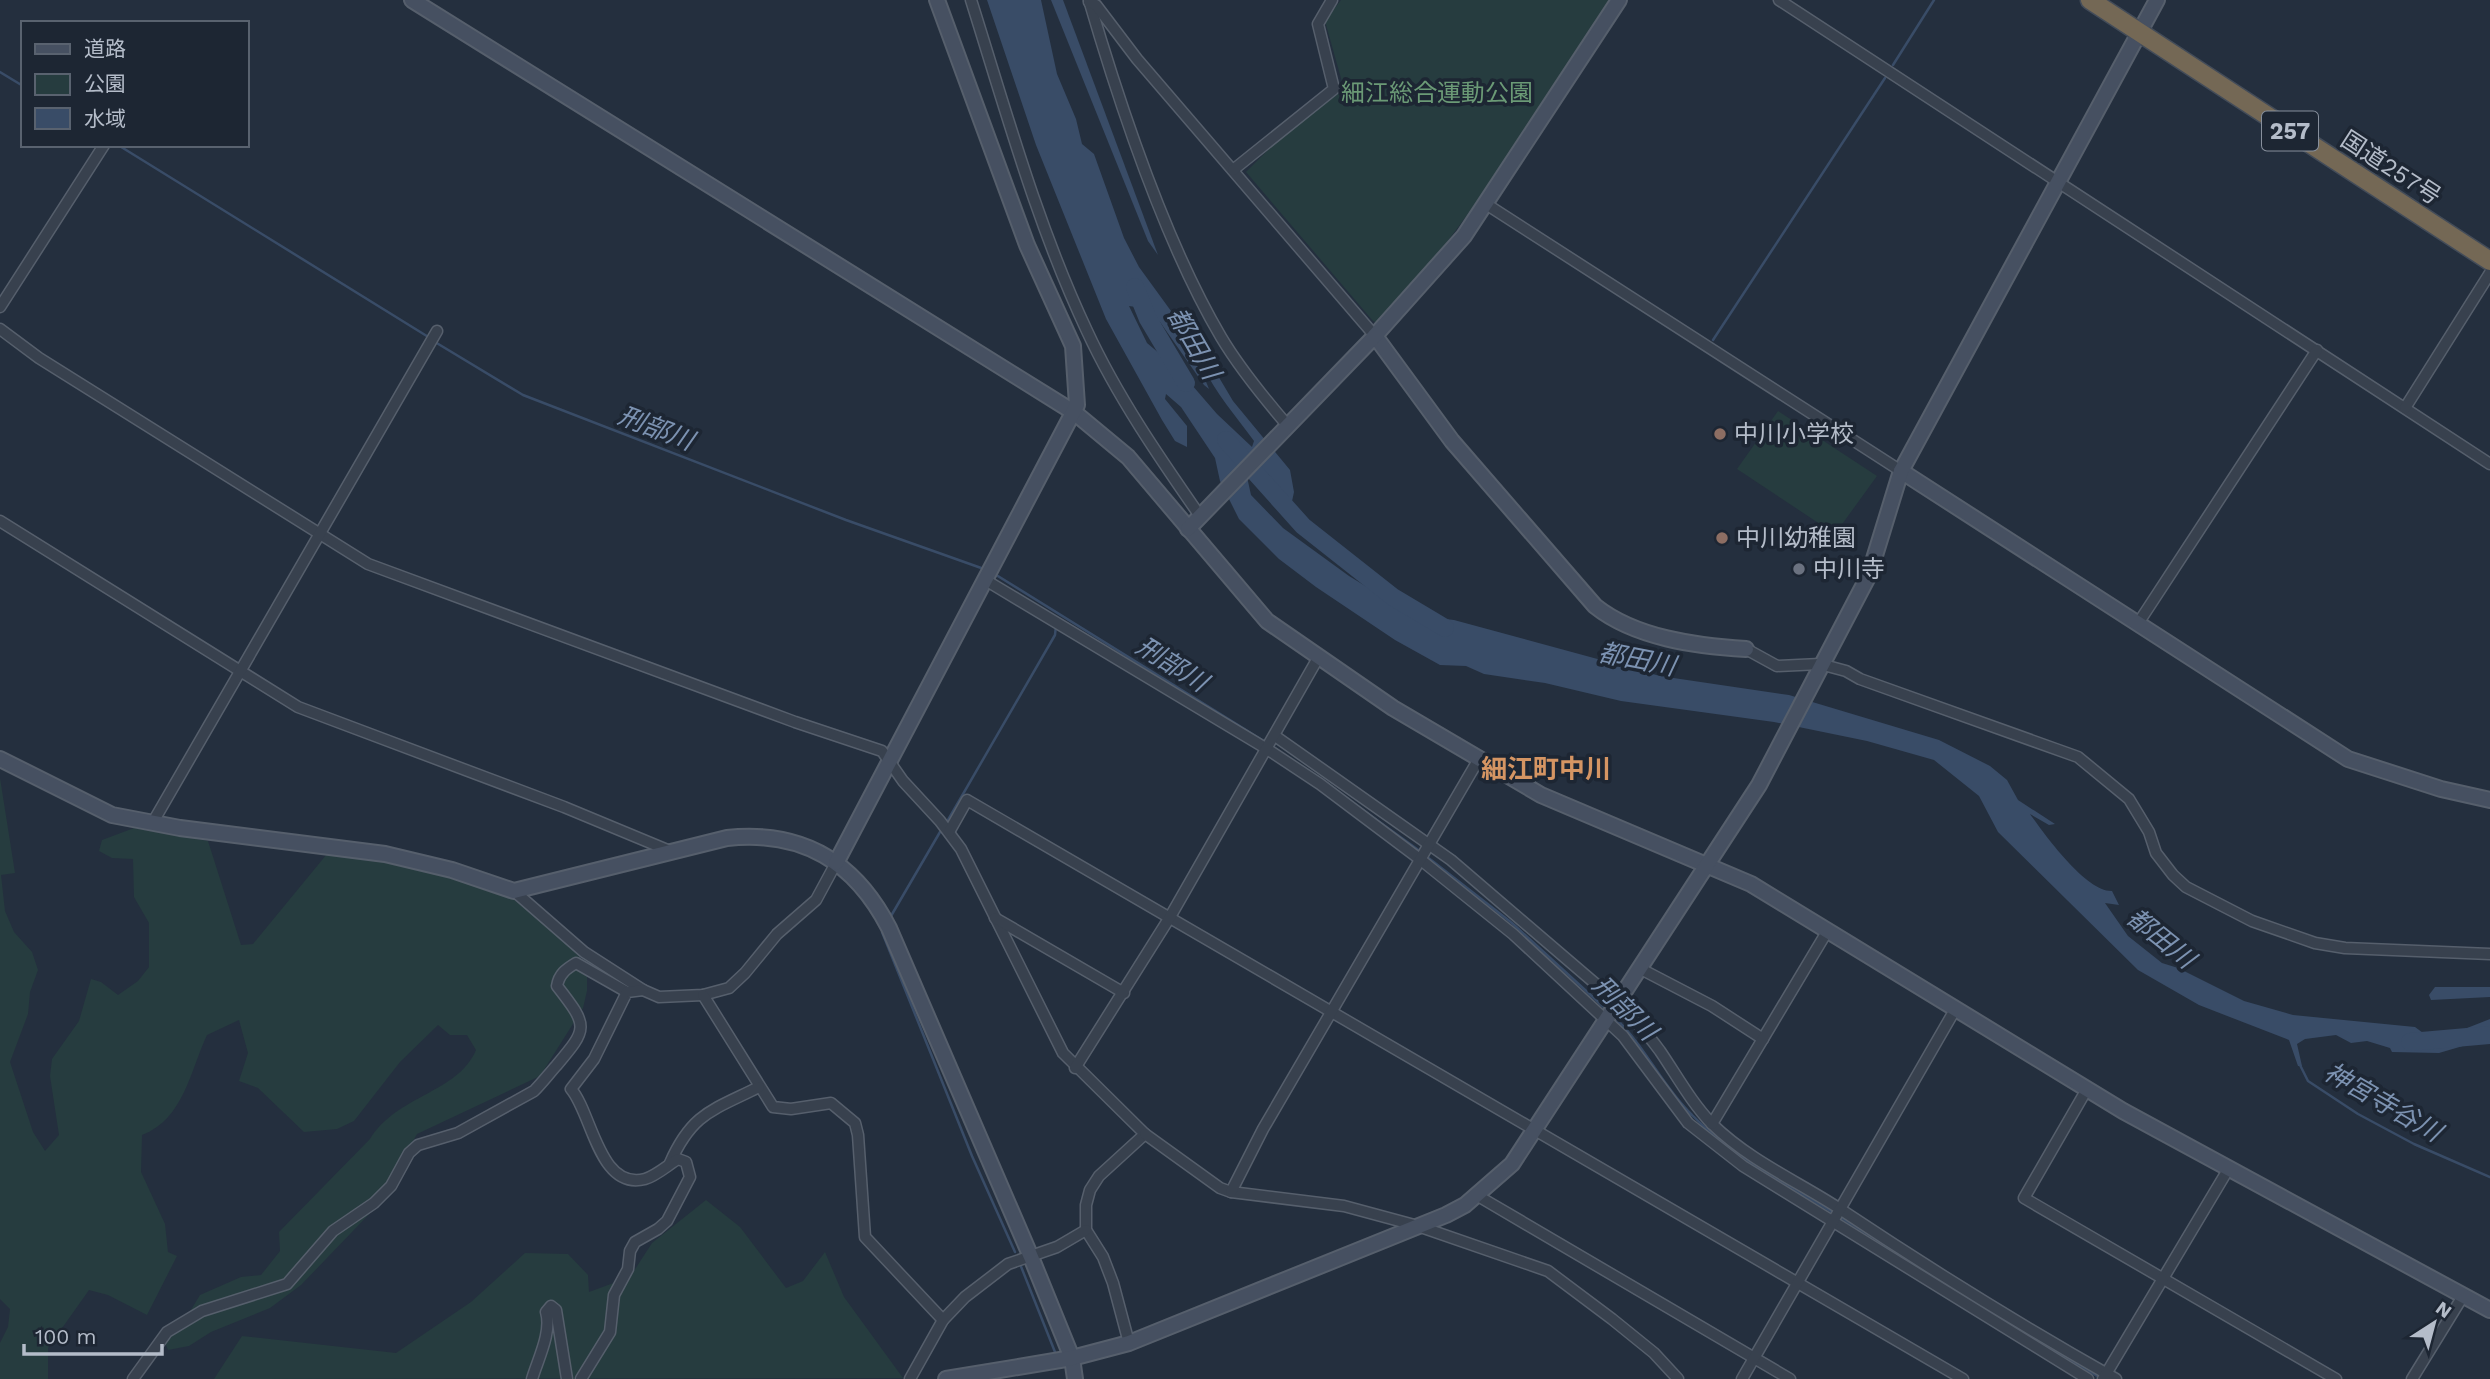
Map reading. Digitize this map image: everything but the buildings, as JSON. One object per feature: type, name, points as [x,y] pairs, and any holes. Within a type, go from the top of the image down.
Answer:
[{"type":"highway","name":"国道257号","points":[[2090,0],[2490,261]]},
{"type":"street","points":[[412,0],[1075,413],[1128,457],[1253,608],[1288,638],[1393,708],[1541,795],[1751,884],[2087,1089],[2490,1310]]},
{"type":"street","points":[[0,759],[112,815],[385,854],[453,870],[514,891],[584,952],[643,990],[659,997],[702,995],[729,988],[777,934],[816,900],[990,575],[1077,405],[1073,346],[1022,233],[937,0]]},
{"type":"street","points":[[971,0],[1047,235],[1086,331],[1163,464],[1203,513]]},
{"type":"street","points":[[1233,170],[1334,89],[1318,24],[1332,0]]},
{"type":"street","points":[[1188,529],[1375,336],[1464,236],[1619,0]]},
{"type":"street","points":[[1779,0],[2490,464]]},
{"type":"street","points":[[946,1379],[1072,1358],[1129,1343],[1446,1215],[1478,1196],[1512,1164],[1759,785],[1869,575],[1901,471],[2157,0]]},
{"type":"street","points":[[1089,1],[1151,181],[1182,258],[1220,337],[1287,427]]},
{"type":"street","points":[[1089,1],[1096,5],[1138,59],[1375,336],[1452,441],[1595,606],[1624,626],[1746,649],[1777,666],[1818,669],[2078,757],[2129,800],[2149,832],[2157,853],[2173,875],[2186,887],[2252,921],[2315,943],[2346,948],[2490,954]]},
{"type":"street","points":[[0,307],[103,147]]},
{"type":"street","points":[[1486,204],[2359,764],[2490,800]]},
{"type":"street","points":[[2405,408],[2490,273]]},
{"type":"street","points":[[0,329],[39,358],[368,564],[795,722],[882,751],[903,781],[961,849],[1063,1053],[1075,1068],[1145,1134],[1220,1188],[1231,1192],[1344,1206],[1418,1226],[1548,1271],[1643,1345],[1678,1379]]},
{"type":"street","points":[[153,822],[437,331]]},
{"type":"street","points":[[2139,622],[2317,350]]},
{"type":"street","points":[[0,521],[298,708],[564,807],[670,851]]},
{"type":"street","points":[[990,575],[1056,621],[1320,784],[1422,859],[1513,934],[1607,1019],[1640,1057],[1661,1090],[1688,1123],[1743,1166],[1836,1214],[2108,1377],[2229,1168]]},
{"type":"street","points":[[1075,1068],[1170,917],[1318,658]]},
{"type":"street","points":[[1275,736],[1486,888],[1617,1004],[1640,1025],[1679,1084],[1712,1124],[1773,1171],[1836,1214],[2088,1379]]},
{"type":"street","points":[[1231,1192],[1263,1129],[1480,757]]},
{"type":"street","points":[[949,832],[967,800],[1963,1379]]},
{"type":"street","points":[[514,891],[706,841],[761,835],[814,851],[836,863],[862,883],[889,928],[1031,1258],[1072,1358],[1075,1379]]},
{"type":"street","points":[[995,918],[1124,993]]},
{"type":"street","points":[[1712,1124],[1828,930]]},
{"type":"street","points":[[133,1379],[167,1332],[202,1311],[287,1284],[333,1231],[374,1203],[391,1186],[409,1153],[418,1145],[458,1133],[534,1091],[543,1083],[581,1034],[581,1024],[576,1011],[557,986],[559,977],[568,968],[576,963],[628,992],[643,990]]},
{"type":"street","points":[[1639,968],[1712,1006],[1763,1039]]},
{"type":"street","points":[[581,1379],[610,1332],[614,1295],[628,1269],[630,1251],[635,1242],[667,1221],[691,1177],[686,1162],[678,1159],[648,1178],[633,1181],[615,1171],[605,1161],[582,1104],[571,1089],[594,1059],[628,992]]},
{"type":"street","points":[[702,995],[773,1107],[791,1109],[831,1103],[855,1123],[865,1237],[943,1320]]},
{"type":"street","points":[[1742,1379],[1956,1008]]},
{"type":"street","points":[[670,1164],[685,1133],[699,1117],[759,1087]]},
{"type":"street","points":[[2087,1089],[2024,1198],[2336,1379]]},
{"type":"street","points":[[1129,1343],[1113,1283],[1103,1257],[1086,1230],[1090,1190],[1110,1164],[1145,1134]]},
{"type":"street","points":[[1478,1196],[1790,1379]]},
{"type":"street","points":[[909,1379],[943,1320],[965,1297],[1008,1264],[1031,1258],[1086,1230]]},
{"type":"street","points":[[2412,1379],[2463,1296]]},
{"type":"street","points":[[532,1379],[547,1332],[546,1312],[551,1306],[556,1310],[567,1379]]},
{"type":"green space","name":"細江総合運動公園","points":[[1341,0],[1610,0],[1473,207],[1379,324],[1373,321],[1246,172],[1279,139],[1344,89],[1325,21]]},
{"type":"green space","points":[[1778,411],[1877,476],[1835,534],[1737,469]]},
{"type":"green space","points":[[0,778],[15,873],[1,875],[5,911],[14,932],[32,952],[38,970],[30,992],[28,1014],[10,1062],[33,1132],[45,1151],[59,1135],[50,1076],[52,1059],[79,1021],[91,979],[101,982],[118,995],[138,981],[149,967],[149,923],[134,897],[133,859],[112,858],[99,851],[102,840],[134,828],[208,841],[241,945],[253,944],[327,854],[374,858],[452,877],[518,898],[587,964],[587,991],[583,1008],[540,1076],[417,1134],[376,1207],[301,1285],[270,1308],[211,1332],[189,1346],[168,1350],[163,1338],[186,1318],[200,1295],[241,1277],[261,1275],[280,1251],[279,1232],[382,1124],[395,1113],[456,1076],[476,1050],[467,1035],[450,1035],[438,1025],[400,1062],[354,1121],[337,1129],[304,1132],[258,1088],[239,1081],[248,1053],[239,1020],[207,1035],[177,1106],[156,1128],[142,1135],[141,1172],[165,1224],[168,1252],[177,1256],[147,1315],[108,1295],[89,1290],[48,1348],[48,1379],[0,1379],[0,1343],[8,1327],[10,1309],[0,1299]]},
{"type":"green space","points":[[706,1200],[740,1227],[786,1288],[803,1281],[825,1252],[844,1297],[903,1378],[214,1379],[242,1336],[396,1353],[471,1302],[525,1253],[568,1254],[588,1275],[589,1292],[630,1277],[652,1243]]},
{"type":"water","points":[[987,0],[1041,0],[1057,74],[1076,119],[1082,144],[1094,154],[1124,238],[1139,267],[1171,311],[1192,332],[1233,401],[1290,470],[1294,492],[1291,506],[1276,490],[1269,475],[1242,454],[1251,495],[1283,528],[1349,576],[1413,615],[1454,620],[1660,676],[1789,695],[1939,740],[1990,766],[2007,780],[2018,800],[2055,824],[2049,825],[2030,814],[2079,873],[2102,889],[2112,891],[2119,905],[2105,903],[2128,936],[2162,963],[2178,968],[2244,1001],[2293,1015],[2415,1027],[2434,1041],[2490,1019],[2490,1038],[2439,1053],[2392,1052],[2390,1048],[2367,1041],[2351,1043],[2336,1035],[2305,1039],[2297,1044],[2302,1066],[2298,1066],[2289,1040],[2199,1005],[2138,970],[1998,832],[1979,796],[1934,760],[1867,741],[1774,722],[1621,701],[1545,683],[1484,674],[1466,666],[1440,665],[1395,640],[1279,559],[1239,519],[1220,481],[1215,458],[1181,407],[1166,394],[1165,399],[1187,426],[1187,447],[1175,441],[1106,319],[1036,145]],"holes":[[[1129,306],[1150,309],[1155,320],[1160,322],[1209,389],[1197,360],[1202,364],[1219,395],[1254,441],[1252,447],[1217,414],[1179,370],[1147,343]]]},
{"type":"water","points":[[1051,0],[1063,0],[1158,255],[1148,241]]},
{"type":"water","points":[[2435,987],[2490,987],[2490,997],[2431,1000],[2429,995]]},
{"type":"waterway","points":[[1893,65],[1934,0]]},
{"type":"waterway","name":"刑部川","points":[[0,72],[21,85]]},
{"type":"waterway","points":[[1713,340],[1885,78]]},
{"type":"waterway","name":"刑部川","points":[[121,147],[430,338]]},
{"type":"waterway","name":"都田川","points":[[1135,287],[1148,319],[1186,383]]},
{"type":"waterway","name":"刑部川","points":[[435,342],[523,395],[846,520],[984,569]]},
{"type":"waterway","name":"都田川","points":[[1226,440],[1303,526],[1393,597],[1445,628]]},
{"type":"waterway","name":"刑部川","points":[[993,573],[1267,743]]},
{"type":"waterway","points":[[948,820],[1055,635],[1056,625]]},
{"type":"waterway","name":"刑部川","points":[[1356,805],[1421,852]]},
{"type":"waterway","points":[[891,916],[940,832]]},
{"type":"waterway","name":"刑部川","points":[[1426,856],[1512,923],[1608,1011]]},
{"type":"waterway","points":[[882,932],[972,1156],[1015,1252]]},
{"type":"waterway","name":"刑部川","points":[[1615,1018],[1636,1041],[1681,1104],[1708,1130],[1760,1168],[1834,1213]]},
{"type":"waterway","name":"都田川","points":[[2410,1042],[2490,1035]]},
{"type":"waterway","name":"神宮寺谷川","points":[[2300,1065],[2308,1081],[2358,1114],[2414,1144],[2490,1177]]},
{"type":"waterway","name":"刑部川","points":[[1840,1217],[2102,1379]]},
{"type":"waterway","points":[[1020,1264],[1055,1352]]},
{"type":"place","name":"中川小学校","points":[[1720,434]]},
{"type":"place","name":"中川幼稚園","points":[[1722,538]]},
{"type":"place","name":"中川寺","points":[[1799,569]]},
{"type":"district","name":"細江町中川","points":[[1546,769]]}]
